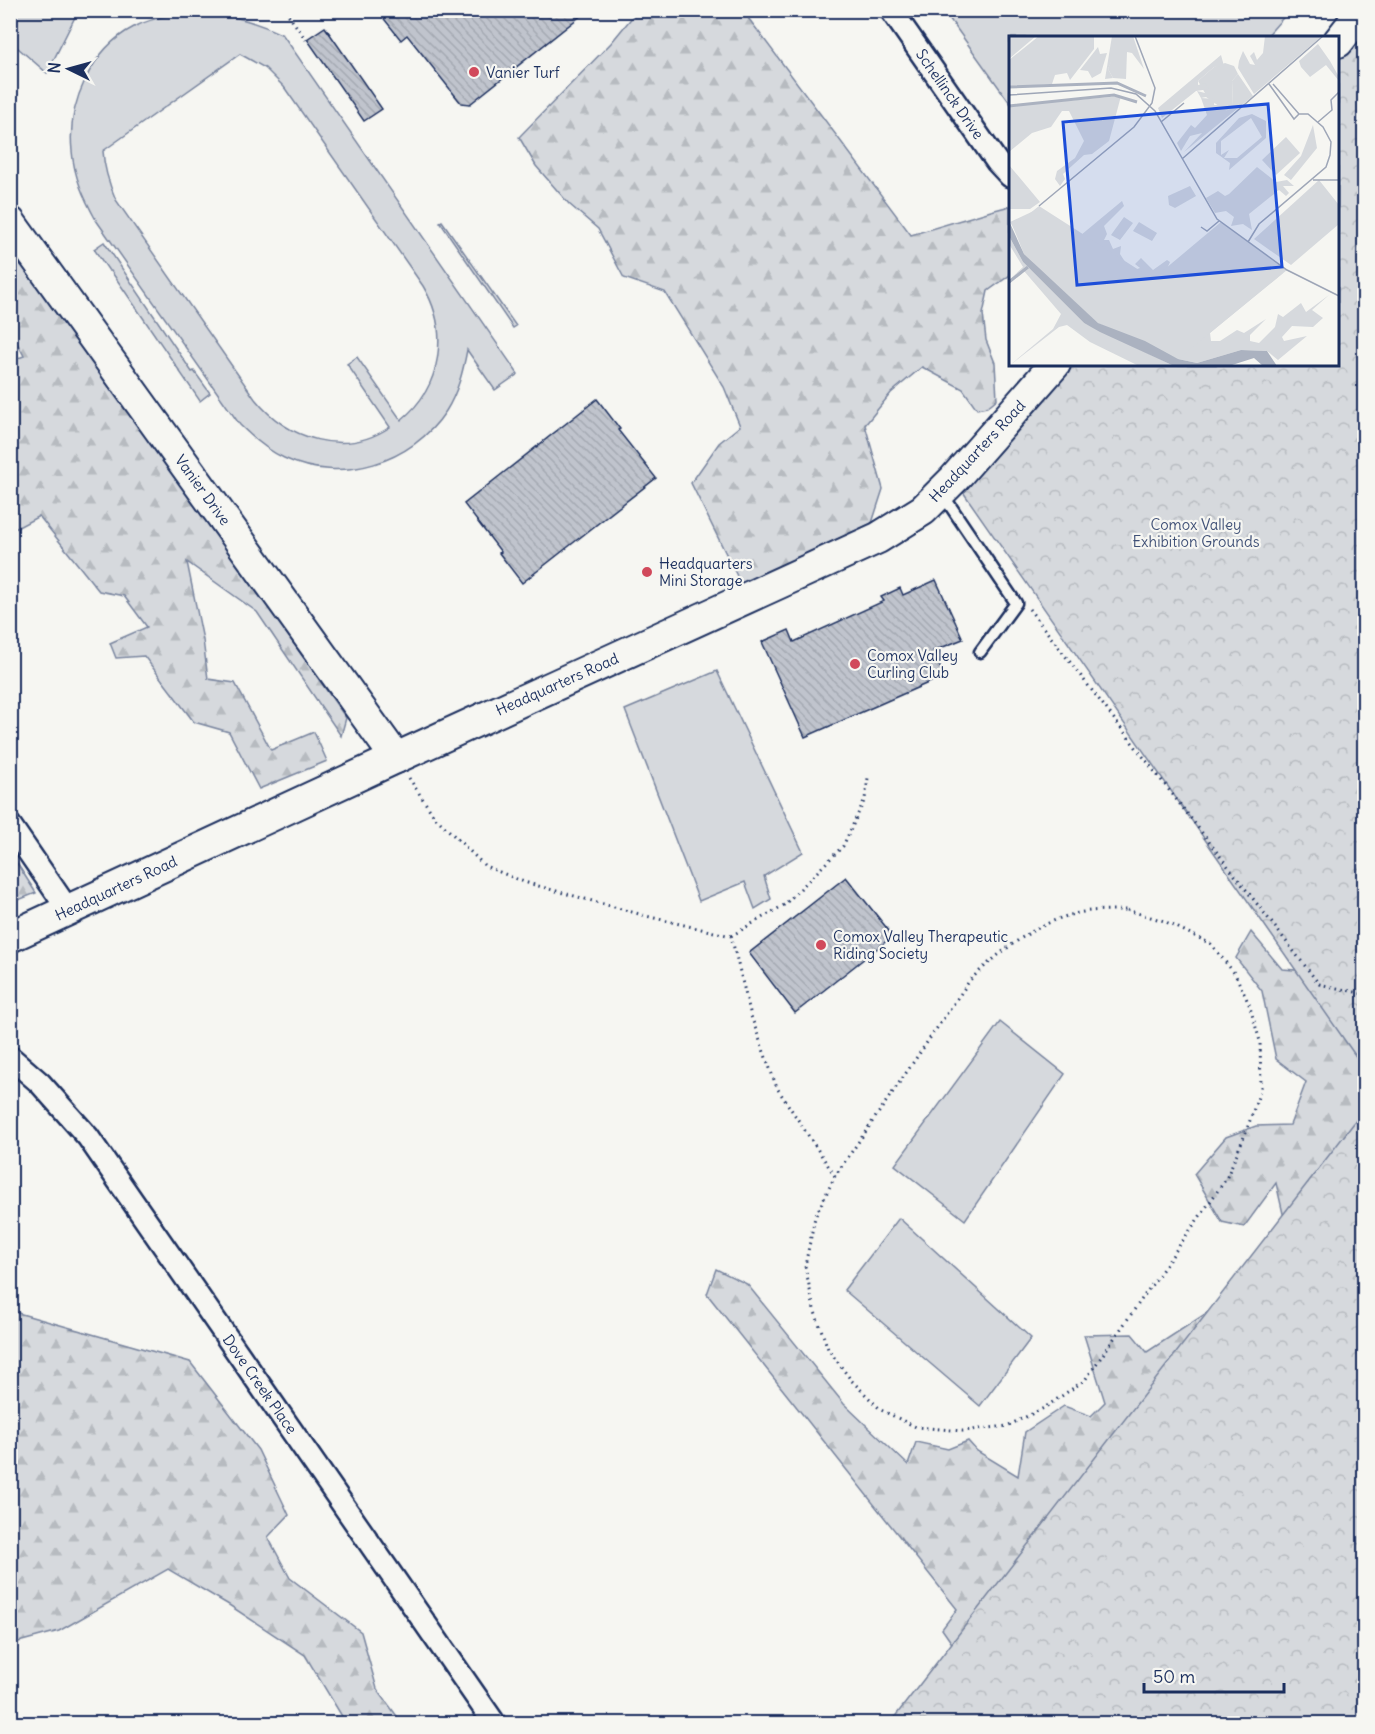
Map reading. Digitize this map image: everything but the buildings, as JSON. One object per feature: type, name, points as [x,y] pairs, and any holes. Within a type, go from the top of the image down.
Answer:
[{"type":"main road","points":[[1339,41],[1363,10]]},
{"type":"main road","name":"Vanier Drive","points":[[10,222],[396,758]]},
{"type":"main road","name":"Headquarters Road","points":[[10,937],[878,538],[922,510],[941,492],[1053,366]]},
{"type":"street","name":"Schellinck Drive","points":[[891,10],[997,162],[1009,174]]},
{"type":"street","points":[[10,825],[69,911]]},
{"type":"street","name":"Dove Creek Place","points":[[10,1057],[40,1083],[88,1137],[495,1724]]},
{"type":"lane","points":[[941,492],[1016,603],[980,652]]},
{"type":"path","points":[[285,10],[306,40]]},
{"type":"path","points":[[1027,606],[1319,984],[1365,994]]},
{"type":"path","points":[[396,758],[434,816],[485,866],[524,882],[650,917],[730,936],[784,905],[843,846],[865,799],[868,778]]},
{"type":"path","points":[[1127,910],[1164,921],[1211,945],[1235,974],[1249,1004],[1260,1041],[1260,1088],[1246,1132],[1227,1179],[1085,1380],[1044,1408],[1007,1426],[963,1431],[916,1427],[881,1410],[851,1380],[828,1349],[813,1309],[805,1266],[815,1217],[835,1176],[970,980],[996,956],[1026,935],[1061,918],[1089,911],[1127,910]]},
{"type":"path","points":[[730,936],[751,1016],[777,1088],[835,1176]]},
{"type":"green space","points":[[11,10],[78,11],[47,73],[11,42]]},
{"type":"green space","points":[[638,10],[743,11],[911,235],[1009,206],[1009,276],[988,291],[983,314],[986,340],[995,363],[997,399],[987,407],[977,409],[963,389],[922,367],[891,393],[865,425],[883,489],[872,523],[741,584],[691,483],[719,443],[740,426],[724,387],[665,292],[624,278],[598,229],[569,204],[536,166],[519,137],[611,43]]},
{"type":"green space","points":[[944,11],[1289,11],[1267,36],[1009,36],[1009,102]]},
{"type":"green space","name":"Comox Valley Exhibition Grounds","points":[[1364,11],[1364,1068],[954,479],[1054,366],[1339,366],[1339,41]]},
{"type":"green space","points":[[209,12],[238,18],[283,35],[518,374],[495,390],[467,350],[460,381],[446,411],[432,429],[395,456],[351,469],[329,469],[306,466],[284,458],[255,439],[240,425],[96,220],[84,195],[75,170],[71,133],[78,97],[94,64],[105,49],[134,27],[161,17]],"holes":[[[240,54],[265,68],[284,87],[423,286],[437,321],[438,358],[433,375],[415,407],[401,420],[357,357],[347,364],[390,427],[372,436],[354,441],[317,440],[300,434],[283,425],[255,399],[116,200],[106,170],[103,151]]]},
{"type":"green space","points":[[442,221],[516,326],[513,328],[440,222]]},
{"type":"green space","points":[[11,241],[346,718],[341,736],[257,612],[187,562],[203,640],[208,679],[235,683],[271,750],[314,732],[327,761],[259,789],[229,732],[194,722],[144,656],[116,658],[110,643],[147,627],[124,596],[99,591],[39,516],[11,531],[10,361],[24,356],[11,331]]},
{"type":"green space","points":[[104,242],[192,372],[194,371],[210,393],[200,401],[94,249]]},
{"type":"green space","points":[[717,671],[803,852],[764,876],[771,899],[755,909],[745,882],[699,901],[625,710]]},
{"type":"green space","points":[[11,854],[36,893],[10,903]]},
{"type":"green space","points":[[1251,932],[1282,969],[1323,972],[1364,981],[1364,1723],[1007,1723],[942,1629],[957,1609],[707,1294],[716,1269],[747,1284],[844,1404],[908,1465],[916,1442],[948,1449],[968,1441],[977,1451],[1018,1476],[1025,1432],[1064,1406],[1091,1416],[1105,1402],[1084,1335],[1132,1334],[1147,1352],[1222,1303],[1296,1270],[1276,1183],[1244,1227],[1222,1222],[1194,1174],[1226,1137],[1256,1126],[1290,1125],[1306,1082],[1276,1059],[1262,991],[1236,958]]},
{"type":"green space","points":[[1000,1022],[1065,1074],[965,1220],[895,1165]]},
{"type":"green space","points":[[1364,1110],[1364,1723],[890,1723],[917,1688]]},
{"type":"green space","points":[[899,1218],[1031,1338],[980,1406],[844,1290]]},
{"type":"green space","points":[[11,1311],[190,1362],[258,1450],[289,1515],[268,1537],[290,1578],[361,1632],[377,1689],[402,1723],[346,1723],[305,1655],[229,1605],[168,1569],[59,1631],[11,1644]]},
{"type":"place","name":"Vanier Turf","points":[[474,72]]},
{"type":"place","name":"Headquarters Mini Storage","points":[[647,572]]},
{"type":"place","name":"Comox Valley Curling Club","points":[[855,664]]},
{"type":"place","name":"Comox Valley Therapeutic Riding Society","points":[[821,945]]}]
